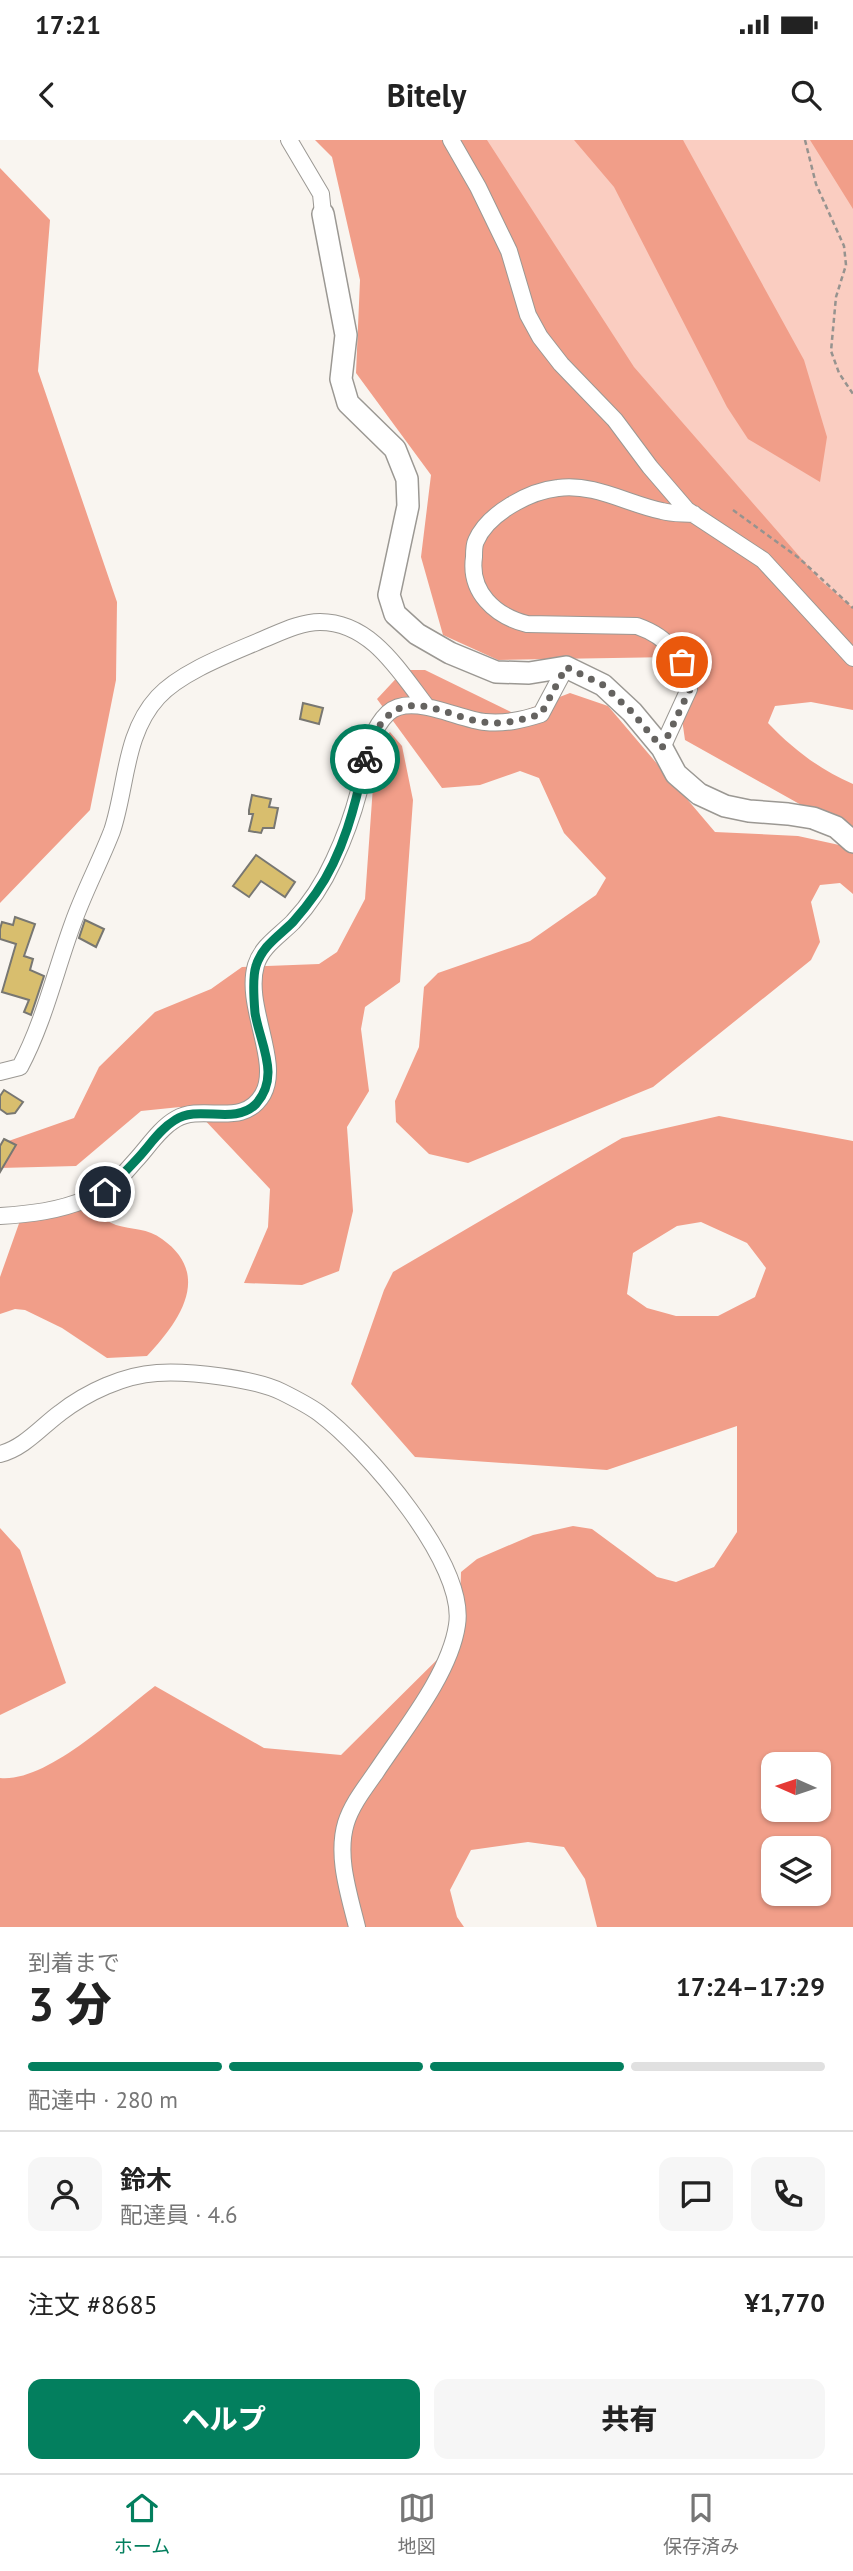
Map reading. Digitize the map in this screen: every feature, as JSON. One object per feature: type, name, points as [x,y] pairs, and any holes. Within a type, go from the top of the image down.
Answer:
[{"type":"street","points":[[289,140],[321,194],[346,335],[341,379],[348,402],[395,449],[407,479],[408,506],[389,595],[395,614],[417,634],[450,653],[496,672],[529,673],[566,667],[603,685],[632,712],[662,748],[676,774],[699,794],[725,806],[813,818],[836,827],[853,842]]},
{"type":"street","points":[[451,140],[478,187],[509,251],[528,315],[540,337],[561,364],[615,420],[687,510],[763,560],[853,659]]},
{"type":"street","points":[[662,748],[690,689],[682,662],[669,644],[653,631],[637,626],[527,624],[513,621],[494,609],[478,591],[472,570],[476,541],[488,524],[525,497],[559,488],[599,491],[663,512],[694,513]]},
{"type":"street","points":[[0,1072],[20,1067],[35,1038],[73,923],[112,829],[128,757],[139,727],[158,696],[205,664],[288,629],[317,621],[341,624],[376,643],[398,667],[427,707]]},
{"type":"street","points":[[0,1216],[39,1214],[69,1207],[105,1192],[160,1132],[176,1119],[189,1114],[237,1114],[256,1104],[268,1082],[268,1060],[255,1013],[255,967],[264,949],[294,920],[317,891],[334,860],[359,790],[366,753],[388,713],[401,705],[427,707],[483,722],[514,723],[541,714],[566,667]]},
{"type":"street","points":[[0,1454],[18,1448],[62,1411],[90,1393],[125,1380],[157,1373],[218,1375],[280,1391],[319,1413],[355,1447],[401,1498],[435,1547],[451,1578],[457,1601],[457,1625],[444,1665],[424,1700],[354,1804],[346,1824],[343,1848],[345,1877],[357,1927]]},
{"type":"path","points":[[804,140],[816,184],[844,246],[846,265],[836,297],[831,351],[839,373],[853,394]]},
{"type":"path","points":[[733,510],[799,558],[853,608]]},
{"type":"shaded area","points":[[315,140],[487,140],[634,367],[820,580],[853,608],[853,710],[811,702],[775,706],[768,723],[808,758],[853,784],[853,834],[685,740],[673,657],[498,660],[443,635],[421,557],[431,475],[356,373],[360,280],[332,157]]},
{"type":"shaded area","points":[[397,140],[853,140],[853,669]]},
{"type":"shaded area","points":[[574,140],[683,140],[804,360],[827,437],[820,482],[748,439],[727,407],[614,187]]},
{"type":"shaded area","points":[[810,140],[853,140],[853,209]]},
{"type":"shaded area","points":[[0,168],[50,220],[38,371],[117,602],[116,680],[90,810],[0,903]]},
{"type":"shaded area","points":[[404,670],[425,670],[515,714],[570,693],[608,706],[715,832],[798,836],[853,848],[853,894],[840,883],[820,885],[811,902],[820,942],[811,960],[653,1087],[468,1163],[429,1154],[396,1122],[395,1101],[419,1047],[424,987],[438,973],[530,941],[596,895],[606,878],[564,833],[539,778],[520,771],[480,785],[442,788],[377,699]]},
{"type":"shaded area","points":[[390,732],[402,746],[413,800],[400,982],[365,1007],[361,1029],[369,1091],[347,1127],[353,1211],[339,1271],[302,1285],[244,1283],[268,1227],[270,1189],[200,1115],[180,1107],[141,1111],[76,1166],[0,1168],[0,1144],[74,1118],[99,1067],[155,1012],[211,989],[242,967],[319,964],[337,952],[365,899],[376,744]]},
{"type":"shaded area","points":[[719,1116],[853,1141],[853,1927],[597,1927],[585,1879],[564,1847],[528,1842],[471,1850],[450,1890],[457,1917],[464,1927],[0,1927],[0,1778],[19,1777],[60,1758],[102,1729],[155,1686],[264,1748],[341,1755],[459,1638],[461,1572],[477,1559],[533,1535],[573,1526],[592,1529],[657,1577],[676,1582],[714,1567],[737,1532],[737,1426],[607,1470],[415,1457],[351,1384],[384,1290],[393,1272],[622,1138]],"holes":[[[701,1222],[747,1243],[766,1268],[755,1297],[718,1316],[676,1316],[647,1308],[627,1294],[633,1253],[677,1226]]]},
{"type":"shaded area","points":[[81,1201],[111,1223],[157,1235],[177,1253],[186,1268],[186,1298],[179,1314],[147,1356],[107,1358],[62,1328],[25,1310],[15,1309],[0,1314],[0,1277],[22,1215]]},
{"type":"shaded area","points":[[0,1528],[20,1550],[66,1683],[0,1715]]},
{"type":"building","points":[[303,703],[323,708],[319,724],[300,719]]},
{"type":"building","points":[[252,795],[271,799],[269,807],[278,808],[274,828],[263,828],[261,833],[249,831],[253,814],[249,814]]},
{"type":"building","points":[[256,855],[295,882],[285,897],[261,881],[249,897],[233,886]]},
{"type":"building","points":[[15,917],[35,924],[24,956],[33,959],[30,970],[44,976],[31,1015],[24,1012],[29,1000],[2,992],[16,944],[0,939],[0,929],[2,922],[13,925]]},
{"type":"building","points":[[85,920],[104,929],[96,947],[79,938]]},
{"type":"building","points":[[4,1090],[23,1102],[15,1113],[7,1114],[0,1109],[0,1096]]},
{"type":"building","points":[[4,1139],[16,1145],[0,1172],[0,1146]]},
{"type":"way so far","points":[[365,759],[376,731],[388,713],[401,705],[427,707],[483,722],[514,723],[541,714],[566,667],[603,685],[632,712],[662,748],[690,689],[682,662]]},
{"type":"route","points":[[105,1192],[160,1132],[176,1119],[189,1114],[237,1114],[250,1109],[262,1095],[268,1082],[268,1060],[255,1013],[255,967],[264,949],[294,920],[317,891],[334,860],[359,790],[365,759]]}]
